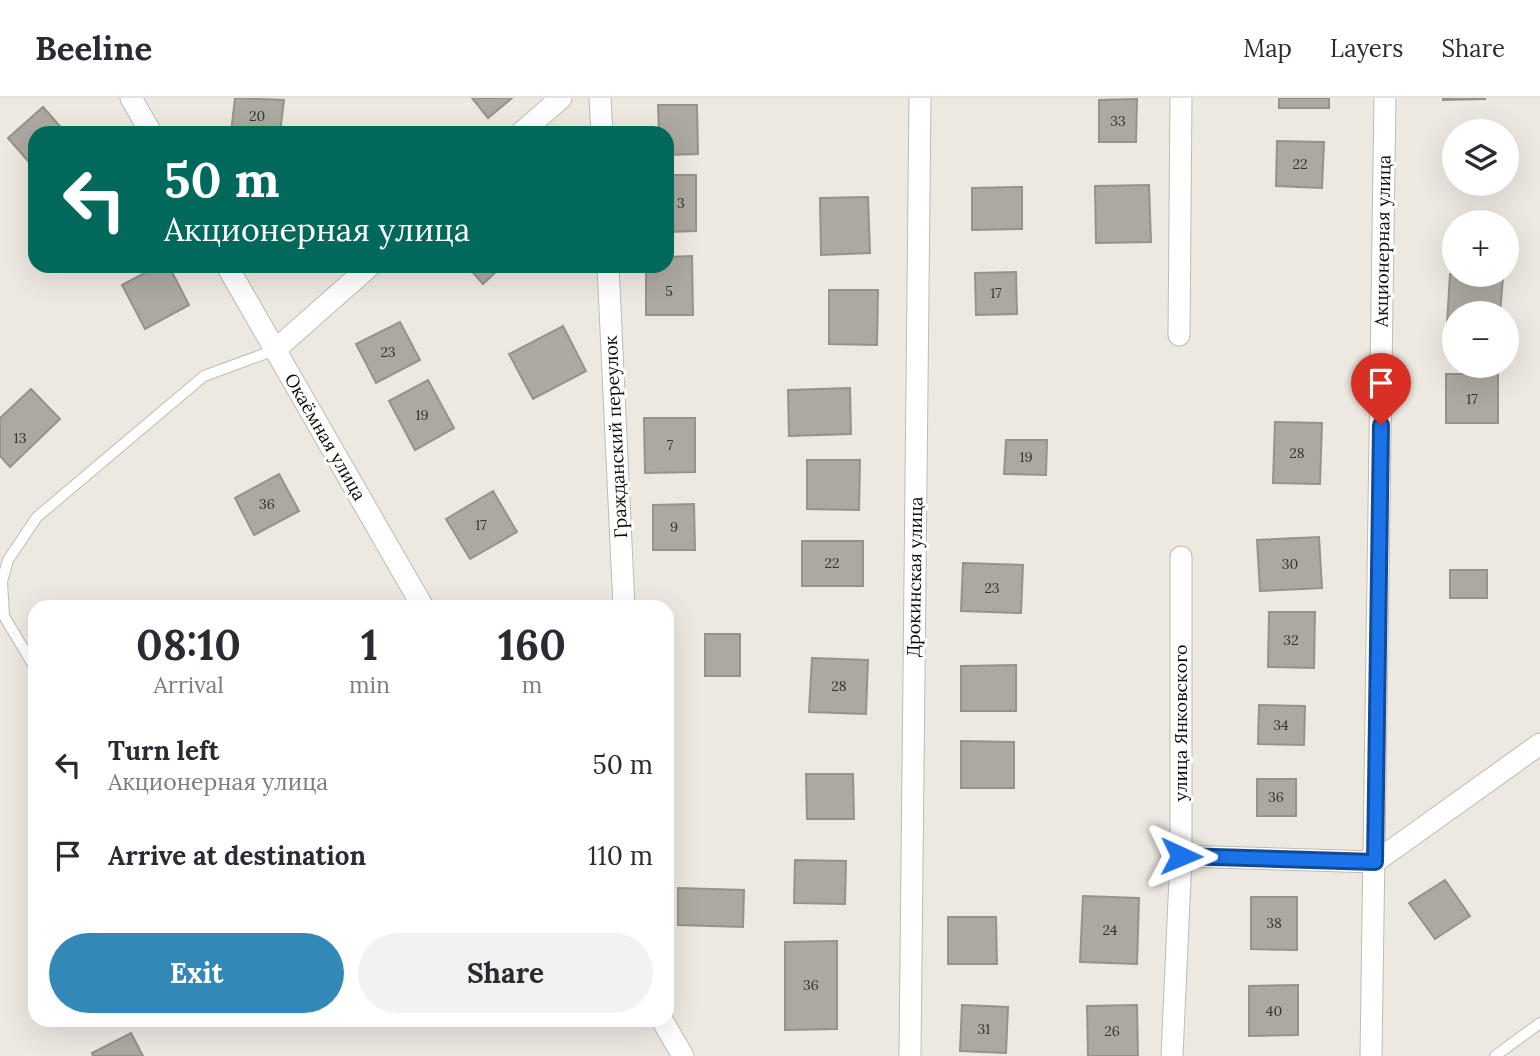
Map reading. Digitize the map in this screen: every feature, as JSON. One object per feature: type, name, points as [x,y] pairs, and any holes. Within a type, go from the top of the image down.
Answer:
[{"type":"street","points":[[131,98],[147,126]]},
{"type":"street","points":[[529,126],[561,98]]},
{"type":"street","points":[[600,98],[601,126]]},
{"type":"street","name":"Дрокинская улица","points":[[909,1056],[920,98]]},
{"type":"street","points":[[1179,335],[1181,98]]},
{"type":"street","name":"Акционерная улица","points":[[1371,1056],[1385,98]]},
{"type":"street","name":"Окаёмная улица","points":[[230,273],[419,600]]},
{"type":"street","points":[[275,350],[362,273]]},
{"type":"street","name":"Гражданский переулок","points":[[608,273],[624,600]]},
{"type":"street","name":"улица Янковского","points":[[1172,1056],[1181,856],[1181,557]]},
{"type":"street","points":[[1181,856],[1375,862],[1540,744]]},
{"type":"street","points":[[666,1027],[683,1056]]},
{"type":"lane","points":[[28,656],[4,616],[2,582],[8,560],[37,517],[204,376],[275,350]]},
{"type":"lane","points":[[1494,1056],[1540,1023]]},
{"type":"building","points":[[235,98],[284,100],[281,126],[232,126]]},
{"type":"building","points":[[472,98],[512,98],[488,118]]},
{"type":"building","points":[[1279,98],[1329,98],[1329,108],[1279,108]]},
{"type":"building","points":[[1485,98],[1485,99],[1443,100]]},
{"type":"building","points":[[1137,99],[1136,142],[1099,142],[1099,100]]},
{"type":"building","points":[[658,105],[697,105],[698,154],[674,155],[674,126],[659,126]]},
{"type":"building","points":[[43,107],[60,126],[28,126],[28,161],[8,138]]},
{"type":"building","points":[[1277,141],[1324,142],[1322,188],[1276,186]]},
{"type":"building","points":[[674,175],[696,175],[696,231],[674,232]]},
{"type":"building","points":[[1149,185],[1151,242],[1096,243],[1095,186]]},
{"type":"building","points":[[1022,187],[1022,229],[972,230],[972,188]]},
{"type":"building","points":[[868,197],[870,253],[821,255],[820,198]]},
{"type":"building","points":[[692,256],[693,315],[646,315],[646,273],[674,273],[674,257]]},
{"type":"building","points":[[1016,272],[1017,314],[976,315],[975,273]]},
{"type":"building","points":[[145,273],[173,273],[189,305],[145,329],[122,285]]},
{"type":"building","points":[[473,273],[495,273],[483,284]]},
{"type":"building","points":[[1449,287],[1502,287],[1501,301],[1448,301]]},
{"type":"building","points":[[829,290],[878,290],[877,345],[829,344]]},
{"type":"building","points":[[400,322],[420,360],[376,383],[356,344]]},
{"type":"building","points":[[563,326],[586,371],[533,399],[509,354]]},
{"type":"building","points":[[1446,378],[1498,378],[1498,423],[1446,423]]},
{"type":"building","points":[[428,380],[454,428],[415,450],[389,401]]},
{"type":"building","points":[[850,388],[851,434],[789,436],[788,390]]},
{"type":"building","points":[[31,389],[60,419],[10,467],[0,456],[0,418]]},
{"type":"building","points":[[644,418],[695,418],[695,472],[645,473]]},
{"type":"building","points":[[1275,422],[1322,423],[1320,484],[1273,483]]},
{"type":"building","points":[[1006,440],[1047,440],[1046,475],[1004,474]]},
{"type":"building","points":[[807,460],[860,460],[859,510],[807,509]]},
{"type":"building","points":[[279,474],[299,511],[254,535],[235,498]]},
{"type":"building","points":[[493,491],[517,532],[470,559],[446,519]]},
{"type":"building","points":[[694,504],[695,550],[653,550],[653,505]]},
{"type":"building","points":[[1319,537],[1322,588],[1260,591],[1257,540]]},
{"type":"building","points":[[802,541],[863,541],[863,586],[802,586]]},
{"type":"building","points":[[963,563],[1023,565],[1021,613],[961,611]]},
{"type":"building","points":[[1450,570],[1487,570],[1487,598],[1450,598]]},
{"type":"building","points":[[1269,612],[1315,612],[1314,668],[1268,667]]},
{"type":"building","points":[[705,634],[740,634],[740,676],[705,676]]},
{"type":"building","points":[[812,658],[868,660],[866,714],[809,712]]},
{"type":"building","points":[[1016,665],[1016,711],[961,711],[961,666]]},
{"type":"building","points":[[1259,705],[1305,706],[1304,745],[1258,744]]},
{"type":"building","points":[[961,741],[1014,742],[1014,788],[961,788]]},
{"type":"building","points":[[806,774],[853,774],[854,819],[807,819]]},
{"type":"building","points":[[1257,779],[1296,779],[1296,816],[1257,816]]},
{"type":"building","points":[[795,860],[846,861],[845,904],[794,903]]},
{"type":"building","points":[[1445,880],[1470,916],[1435,939],[1409,903]]},
{"type":"building","points":[[678,888],[744,890],[743,927],[678,925]]},
{"type":"building","points":[[1083,896],[1139,898],[1137,964],[1080,962]]},
{"type":"building","points":[[1251,897],[1297,897],[1297,950],[1251,949]]},
{"type":"building","points":[[948,917],[996,917],[997,964],[948,964]]},
{"type":"building","points":[[837,941],[837,1029],[785,1030],[785,942]]},
{"type":"building","points":[[1298,985],[1298,1035],[1249,1036],[1249,986]]},
{"type":"building","points":[[962,1005],[1008,1007],[1006,1053],[960,1051]]},
{"type":"building","points":[[1137,1005],[1138,1056],[1088,1056],[1087,1006]]},
{"type":"building","points":[[131,1033],[143,1056],[93,1056],[92,1053]]},
{"type":"route","points":[[1181,856],[1375,862],[1381,425]]}]
